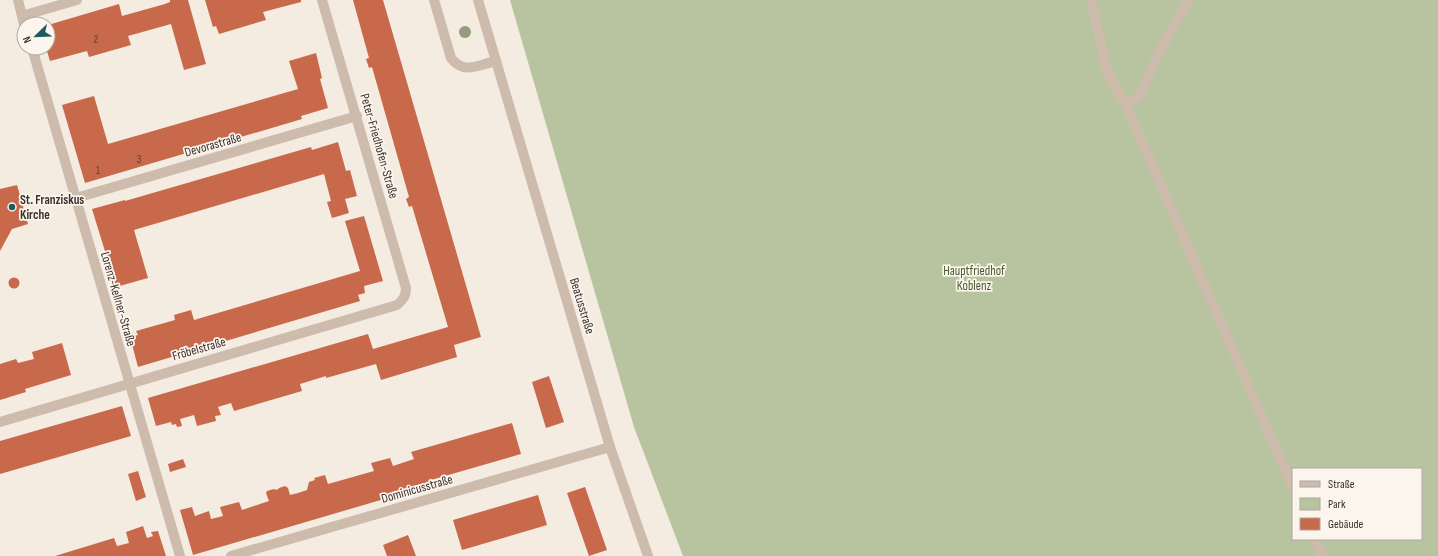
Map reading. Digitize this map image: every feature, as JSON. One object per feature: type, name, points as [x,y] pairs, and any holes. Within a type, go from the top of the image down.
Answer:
[{"type":"street","points":[[18,0],[22,16]]},
{"type":"street","points":[[34,16],[77,0]]},
{"type":"street","name":"Peter-Friedhofen-Straße","points":[[322,0],[406,288],[404,299]]},
{"type":"street","points":[[434,0],[451,58],[456,64],[466,68],[496,61]]},
{"type":"street","name":"Beatusstraße","points":[[478,0],[610,447],[648,556]]},
{"type":"street","points":[[1091,0],[1108,72],[1126,105],[1292,486]]},
{"type":"street","points":[[1126,105],[1140,96],[1155,60],[1188,0]]},
{"type":"street","name":"Lorenz-Kellner-Straße","points":[[34,56],[180,556]]},
{"type":"street","name":"Devorastraße","points":[[76,198],[357,116]]},
{"type":"street","name":"Fröbelstraße","points":[[0,422],[397,305],[404,299]]},
{"type":"street","name":"Dominicusstraße","points":[[231,556],[610,447]]},
{"type":"street","points":[[1315,540],[1322,556]]},
{"type":"green space","name":"Hauptfriedhof Koblenz","points":[[510,0],[1438,0],[1438,556],[683,556],[634,427]]},
{"type":"building","points":[[170,0],[188,0],[206,64],[184,70],[171,24],[128,36],[131,45],[89,57],[87,51],[50,61],[48,56],[56,56],[56,23],[119,4],[122,16],[170,2]]},
{"type":"building","points":[[205,0],[301,0],[301,2],[263,12],[266,20],[219,34],[216,26],[213,27]]},
{"type":"building","points":[[353,0],[383,0],[481,337],[454,345],[457,357],[381,380],[376,364],[300,384],[302,391],[234,411],[231,403],[218,407],[221,415],[215,416],[216,421],[197,426],[194,415],[180,419],[182,426],[177,427],[176,424],[172,425],[171,422],[156,426],[148,398],[368,334],[373,349],[448,327],[412,206],[409,207],[406,199],[409,197],[372,67],[369,68],[366,59],[369,58]]},
{"type":"building","points":[[316,53],[322,78],[320,79],[328,108],[301,116],[302,119],[85,183],[62,105],[94,96],[108,144],[298,89],[289,61]]},
{"type":"building","points":[[338,142],[346,171],[350,170],[357,196],[345,199],[349,213],[332,218],[327,202],[331,201],[324,174],[134,230],[148,278],[116,287],[92,209],[125,201],[311,147],[312,150]]},
{"type":"building","name":"St. Franziskus Kirche","points":[[17,185],[28,224],[12,229],[0,251],[0,189]]},
{"type":"building","points":[[364,216],[383,281],[364,286],[365,293],[358,295],[360,301],[138,367],[130,337],[138,335],[136,331],[175,320],[174,315],[191,310],[194,320],[360,271],[345,221]]},
{"type":"building","points":[[12,278],[16,278],[18,279],[18,287],[12,288],[9,285],[9,281]]},
{"type":"building","points":[[62,343],[71,375],[25,389],[26,392],[0,400],[0,364],[16,359],[18,363],[34,359],[32,352]]},
{"type":"building","points":[[549,376],[564,422],[546,428],[532,382]]},
{"type":"building","points":[[122,406],[131,436],[0,474],[0,441]]},
{"type":"building","points":[[512,423],[521,454],[431,480],[432,485],[193,555],[180,510],[192,507],[195,516],[209,511],[211,519],[223,516],[220,507],[239,502],[242,510],[269,501],[266,493],[267,491],[274,489],[277,490],[285,486],[288,488],[290,495],[298,493],[307,490],[309,482],[315,480],[314,478],[325,475],[328,484],[374,471],[371,463],[390,458],[393,466],[414,459],[411,452]]},
{"type":"building","points":[[183,459],[186,467],[170,472],[168,464]]},
{"type":"building","points":[[138,471],[146,497],[136,501],[128,474]]},
{"type":"building","points":[[585,487],[607,550],[589,556],[567,493]]},
{"type":"building","points":[[538,495],[547,525],[462,550],[453,520]]},
{"type":"building","points":[[143,526],[147,538],[153,536],[151,532],[158,531],[166,556],[55,556],[114,538],[117,546],[129,543],[126,532]]},
{"type":"building","points":[[408,535],[416,556],[387,556],[383,545]]},
{"type":"place","name":"St. Franziskus Kirche","points":[[12,207]]}]
